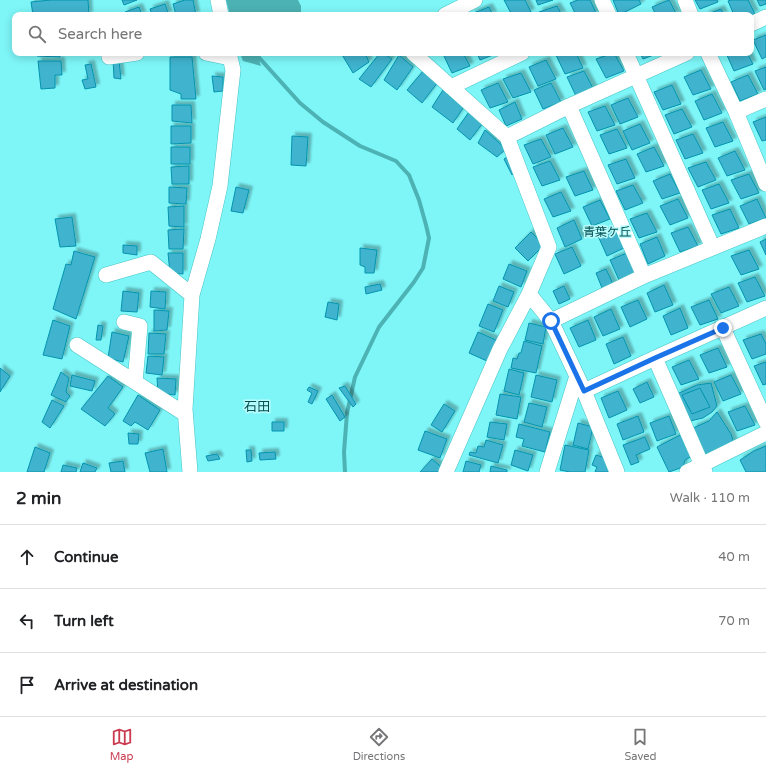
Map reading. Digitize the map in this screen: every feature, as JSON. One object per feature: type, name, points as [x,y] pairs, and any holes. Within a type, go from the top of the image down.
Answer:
[{"type":"street","points":[[218,0],[220,12]]},
{"type":"street","points":[[451,12],[475,0]]},
{"type":"street","points":[[685,0],[691,12]]},
{"type":"street","points":[[754,23],[766,17]]},
{"type":"street","points":[[109,57],[116,56]]},
{"type":"street","points":[[190,472],[185,414],[192,295],[208,239],[220,186],[233,70],[230,56]]},
{"type":"street","points":[[416,56],[507,137],[549,246],[529,294],[500,349],[446,472]]},
{"type":"street","points":[[451,87],[516,56]]},
{"type":"street","points":[[627,56],[712,248]]},
{"type":"street","points":[[507,137],[569,106],[681,56]]},
{"type":"street","points":[[709,56],[736,112],[766,184]]},
{"type":"street","points":[[736,112],[766,99]]},
{"type":"street","points":[[569,106],[644,276]]},
{"type":"street","points":[[551,321],[644,276],[766,226]]},
{"type":"street","points":[[106,274],[151,262],[192,295]]},
{"type":"street","points":[[529,294],[551,321],[584,391],[618,472]]},
{"type":"street","points":[[584,391],[766,308]]},
{"type":"street","points":[[124,322],[140,326],[134,382]]},
{"type":"street","points":[[723,328],[766,422]]},
{"type":"street","points":[[77,345],[185,414]]},
{"type":"street","points":[[655,358],[704,468]]},
{"type":"street","points":[[547,472],[577,376]]},
{"type":"street","points":[[687,472],[704,468],[766,433]]},
{"type":"water","points":[[226,0],[298,0],[301,6],[301,12],[229,12]]},
{"type":"water","points":[[241,56],[258,56],[261,66],[243,61]]},
{"type":"building","points":[[51,0],[88,0],[89,12],[33,12],[31,2]]},
{"type":"building","points":[[122,0],[137,0],[124,5]]},
{"type":"building","points":[[185,0],[193,0],[195,12],[175,12],[173,4]]},
{"type":"building","points":[[504,0],[525,0],[531,12],[510,12]]},
{"type":"building","points":[[536,0],[553,0],[538,5]]},
{"type":"building","points":[[578,0],[590,0],[596,12],[574,12],[570,3]]},
{"type":"building","points":[[613,0],[639,0],[641,4],[625,12],[618,12]]},
{"type":"building","points":[[669,0],[675,12],[654,12],[652,7]]},
{"type":"building","points":[[695,0],[717,0],[718,2],[700,9]]},
{"type":"building","points":[[748,0],[754,12],[733,12],[728,1]]},
{"type":"building","points":[[757,0],[766,0],[766,4],[760,6]]},
{"type":"building","points":[[165,4],[168,12],[151,12],[150,9]]},
{"type":"building","points":[[557,6],[560,12],[539,12]]},
{"type":"building","points":[[139,7],[141,12],[125,12]]},
{"type":"building","points":[[489,7],[492,12],[476,12]]},
{"type":"building","points":[[721,9],[722,12],[713,12]]},
{"type":"building","points":[[766,35],[766,57],[762,59],[754,40]]},
{"type":"building","points":[[37,56],[60,56],[60,57]]},
{"type":"building","points":[[343,56],[366,56],[369,62],[353,73]]},
{"type":"building","points":[[378,56],[388,56],[392,59],[371,87],[359,79]]},
{"type":"building","points":[[398,56],[413,67],[397,90],[384,80]]},
{"type":"building","points":[[444,56],[465,56],[470,66],[452,73]]},
{"type":"building","points":[[478,56],[490,56],[480,60]]},
{"type":"building","points":[[556,56],[577,56],[583,68],[565,74]]},
{"type":"building","points":[[605,56],[616,56],[624,71],[606,78],[596,59]]},
{"type":"building","points":[[642,56],[651,56],[643,59]]},
{"type":"building","points":[[727,56],[749,56],[753,64],[734,71]]},
{"type":"building","points":[[170,57],[192,57],[196,99],[181,99],[181,94],[170,90]]},
{"type":"building","points":[[113,60],[119,60],[121,79],[114,78]]},
{"type":"building","points":[[546,60],[556,79],[538,86],[529,67]]},
{"type":"building","points":[[38,61],[61,61],[62,75],[55,75],[55,88],[41,89]]},
{"type":"building","points":[[91,64],[96,87],[85,89],[82,80],[88,79],[85,65]]},
{"type":"building","points":[[766,67],[766,89],[764,90],[755,71]]},
{"type":"building","points":[[424,70],[438,82],[422,103],[407,90]]},
{"type":"building","points":[[701,70],[711,89],[693,95],[684,77]]},
{"type":"building","points":[[584,71],[594,90],[576,96],[567,77]]},
{"type":"building","points":[[521,73],[531,92],[513,98],[503,79]]},
{"type":"building","points":[[748,75],[758,94],[740,101],[731,82]]},
{"type":"building","points":[[212,76],[223,77],[223,91],[214,92]]},
{"type":"building","points":[[498,83],[508,102],[490,108],[481,90]]},
{"type":"building","points":[[551,83],[561,102],[543,109],[534,90]]},
{"type":"building","points":[[672,85],[681,104],[663,110],[654,92]]},
{"type":"building","points":[[443,90],[463,108],[453,123],[432,107]]},
{"type":"building","points":[[712,94],[722,113],[704,120],[695,101]]},
{"type":"building","points":[[628,98],[638,117],[620,124],[611,105]]},
{"type":"building","points":[[515,102],[522,119],[506,126],[499,110]]},
{"type":"building","points":[[172,105],[191,105],[192,123],[172,121]]},
{"type":"building","points":[[605,106],[615,125],[597,131],[588,112]]},
{"type":"building","points":[[682,109],[692,127],[674,134],[665,115]]},
{"type":"building","points":[[469,112],[482,124],[470,140],[457,129]]},
{"type":"building","points":[[766,117],[766,140],[762,141],[753,122]]},
{"type":"building","points":[[723,122],[733,141],[715,147],[706,128]]},
{"type":"building","points":[[640,124],[650,143],[632,150],[623,131]]},
{"type":"building","points":[[171,126],[191,126],[191,143],[171,144]]},
{"type":"building","points":[[563,128],[573,147],[555,154],[546,135]]},
{"type":"building","points":[[617,129],[627,148],[609,154],[600,135]]},
{"type":"building","points":[[485,130],[506,149],[497,157],[478,143]]},
{"type":"building","points":[[693,134],[703,153],[685,159],[676,140]]},
{"type":"building","points":[[292,136],[308,137],[306,166],[291,165]]},
{"type":"building","points":[[541,139],[551,157],[533,164],[524,145]]},
{"type":"building","points":[[171,147],[190,147],[190,164],[171,164]]},
{"type":"building","points":[[654,147],[664,166],[646,172],[637,154]]},
{"type":"building","points":[[735,151],[745,170],[727,176],[718,158]]},
{"type":"building","points":[[510,155],[517,171],[512,175],[504,159]]},
{"type":"building","points":[[626,159],[635,178],[617,184],[608,165]]},
{"type":"building","points":[[550,161],[560,180],[542,186],[533,167]]},
{"type":"building","points":[[706,162],[716,180],[698,187],[688,168]]},
{"type":"building","points":[[189,166],[189,184],[172,184],[171,167]]},
{"type":"building","points":[[584,171],[593,190],[575,196],[566,177]]},
{"type":"building","points":[[670,174],[680,193],[662,199],[653,181]]},
{"type":"building","points":[[749,174],[759,193],[741,199],[731,180]]},
{"type":"building","points":[[719,184],[729,203],[711,209],[702,190]]},
{"type":"building","points":[[633,185],[643,203],[625,210],[616,191]]},
{"type":"building","points":[[169,187],[187,188],[186,204],[169,203]]},
{"type":"building","points":[[236,187],[249,190],[243,213],[231,211]]},
{"type":"building","points":[[561,192],[571,211],[553,217],[544,199]]},
{"type":"building","points":[[678,199],[688,218],[670,225],[660,206]]},
{"type":"building","points":[[757,199],[766,218],[749,224],[740,206]]},
{"type":"building","points":[[600,200],[610,219],[592,226],[583,207]]},
{"type":"building","points":[[184,206],[184,227],[169,226],[168,207]]},
{"type":"building","points":[[730,209],[739,228],[721,234],[712,215]]},
{"type":"building","points":[[647,213],[657,232],[639,238],[630,219]]},
{"type":"building","points":[[72,217],[76,246],[60,247],[55,219]]},
{"type":"building","points":[[574,220],[582,239],[565,247],[557,228]]},
{"type":"building","points":[[688,227],[698,246],[680,252],[671,233]]},
{"type":"building","points":[[184,229],[183,249],[169,249],[168,230]]},
{"type":"building","points":[[616,229],[624,248],[607,256],[598,236]]},
{"type":"building","points":[[531,232],[544,245],[528,261],[515,248]]},
{"type":"building","points":[[657,237],[665,256],[648,264],[640,244]]},
{"type":"building","points":[[766,239],[766,255],[760,242]]},
{"type":"building","points":[[123,245],[137,246],[137,255],[123,253]]},
{"type":"building","points":[[572,247],[581,266],[564,274],[555,254]]},
{"type":"building","points":[[360,248],[377,250],[374,273],[365,273],[365,267],[360,265]]},
{"type":"building","points":[[749,250],[759,269],[741,275],[731,256]]},
{"type":"building","points":[[74,251],[95,257],[76,319],[53,309],[66,264],[71,265]]},
{"type":"building","points":[[168,253],[183,253],[183,274],[170,273]]},
{"type":"building","points":[[627,253],[636,272],[619,280],[610,260]]},
{"type":"building","points":[[509,264],[527,271],[521,287],[503,279]]},
{"type":"building","points":[[606,269],[615,288],[604,293],[596,273]]},
{"type":"building","points":[[755,277],[765,296],[747,302],[738,283]]},
{"type":"building","points":[[380,284],[382,290],[366,294],[365,287]]},
{"type":"building","points":[[664,285],[673,305],[655,312],[647,293]]},
{"type":"building","points":[[499,286],[514,292],[508,307],[493,301]]},
{"type":"building","points":[[564,286],[570,299],[559,304],[553,291]]},
{"type":"building","points":[[729,287],[739,306],[721,313],[711,294]]},
{"type":"building","points":[[123,291],[139,293],[137,312],[121,311]]},
{"type":"building","points":[[151,291],[166,292],[165,309],[150,307]]},
{"type":"building","points":[[638,300],[647,319],[630,327],[621,307]]},
{"type":"building","points":[[709,300],[718,319],[700,325],[691,307]]},
{"type":"building","points":[[328,302],[339,304],[337,320],[325,317]]},
{"type":"building","points":[[488,304],[503,310],[494,332],[479,326]]},
{"type":"building","points":[[680,308],[688,328],[671,335],[663,316]]},
{"type":"building","points":[[611,309],[620,329],[603,336],[594,317]]},
{"type":"building","points":[[154,310],[169,311],[167,330],[154,331]]},
{"type":"building","points":[[53,320],[70,326],[62,359],[43,355]]},
{"type":"building","points":[[588,320],[596,340],[579,347],[570,328]]},
{"type":"building","points":[[529,323],[546,327],[543,344],[525,340]]},
{"type":"building","points":[[98,325],[103,326],[101,340],[96,340]]},
{"type":"building","points":[[112,332],[129,336],[123,362],[108,358]]},
{"type":"building","points":[[478,332],[496,340],[487,361],[469,353]]},
{"type":"building","points":[[149,333],[166,334],[164,354],[148,354]]},
{"type":"building","points":[[761,334],[766,344],[766,354],[752,359],[743,340]]},
{"type":"building","points":[[623,337],[631,356],[614,364],[606,344]]},
{"type":"building","points":[[524,341],[542,346],[536,373],[511,368],[513,358],[517,359],[519,353],[521,353]]},
{"type":"building","points":[[718,348],[727,367],[709,373],[700,355]]},
{"type":"building","points":[[148,356],[164,357],[162,375],[146,373]]},
{"type":"building","points":[[689,360],[699,379],[681,385],[672,367]]},
{"type":"building","points":[[766,362],[766,384],[763,385],[754,366]]},
{"type":"building","points":[[0,368],[10,376],[0,392]]},
{"type":"building","points":[[509,369],[524,373],[519,395],[504,391]]},
{"type":"building","points":[[61,372],[69,378],[66,392],[70,396],[66,402],[51,395]]},
{"type":"building","points":[[72,375],[95,381],[92,391],[70,386]]},
{"type":"building","points":[[536,375],[557,380],[552,402],[531,397]]},
{"type":"building","points":[[731,375],[741,394],[723,401],[714,382]]},
{"type":"building","points":[[108,376],[123,387],[108,408],[115,414],[105,426],[81,409]]},
{"type":"building","points":[[157,378],[176,379],[175,395],[158,393]]},
{"type":"building","points":[[647,382],[654,397],[640,403],[633,389]]},
{"type":"building","points":[[711,383],[717,406],[712,412],[703,418],[690,421],[677,394],[697,385]]},
{"type":"building","points":[[345,386],[356,404],[353,407],[339,388]]},
{"type":"building","points":[[309,387],[318,391],[312,404],[308,402],[312,393],[307,390]]},
{"type":"building","points":[[700,388],[710,407],[692,414],[682,395]]},
{"type":"building","points":[[618,391],[627,410],[609,418],[601,398]]},
{"type":"building","points":[[500,394],[521,397],[517,419],[496,415]]},
{"type":"building","points":[[138,395],[160,410],[148,430],[135,422],[131,426],[123,421]]},
{"type":"building","points":[[332,395],[345,417],[340,421],[326,399]]},
{"type":"building","points":[[52,400],[64,406],[50,428],[42,422]]},
{"type":"building","points":[[529,403],[547,407],[542,427],[524,422]]},
{"type":"building","points":[[444,404],[455,411],[442,432],[431,425]]},
{"type":"building","points":[[745,406],[755,425],[737,431],[728,412]]},
{"type":"building","points":[[717,412],[731,434],[735,446],[723,452],[705,454],[693,428],[709,421]]},
{"type":"building","points":[[638,416],[644,432],[623,440],[617,424]]},
{"type":"building","points":[[669,416],[676,434],[657,441],[650,423]]},
{"type":"building","points":[[272,422],[284,422],[284,431],[272,431]]},
{"type":"building","points":[[490,422],[507,424],[504,440],[487,437]]},
{"type":"building","points":[[578,423],[593,427],[588,449],[573,445]]},
{"type":"building","points":[[519,424],[550,432],[545,452],[522,446],[524,439],[516,437]]},
{"type":"building","points":[[425,431],[447,439],[440,458],[418,450]]},
{"type":"building","points":[[128,433],[139,434],[138,444],[129,444]]},
{"type":"building","points":[[684,433],[692,456],[685,460],[683,467],[669,472],[657,447]]},
{"type":"building","points":[[645,437],[650,449],[636,455],[639,462],[631,465],[623,445]]},
{"type":"building","points":[[486,440],[503,445],[498,463],[469,455],[470,452],[476,453],[478,446],[484,447]]},
{"type":"building","points":[[565,445],[589,450],[585,472],[560,470]]},
{"type":"building","points":[[766,446],[766,472],[746,472],[740,460],[754,451]]},
{"type":"building","points":[[35,447],[50,453],[44,472],[27,472]]},
{"type":"building","points":[[163,449],[167,472],[150,472],[145,453]]},
{"type":"building","points":[[246,450],[251,450],[252,461],[247,462]]},
{"type":"building","points":[[515,450],[533,455],[528,471],[511,465]]},
{"type":"building","points":[[275,452],[276,459],[260,460],[259,453]]},
{"type":"building","points":[[217,454],[220,459],[208,461],[206,456]]},
{"type":"building","points":[[596,455],[612,460],[608,472],[595,472],[597,467],[592,465]]},
{"type":"building","points":[[432,459],[445,470],[444,472],[420,472]]},
{"type":"building","points":[[123,461],[125,472],[111,472],[109,463]]},
{"type":"building","points":[[466,461],[481,465],[479,472],[463,472]]},
{"type":"building","points":[[83,463],[97,468],[95,472],[80,472]]},
{"type":"building","points":[[63,465],[77,468],[76,472],[61,472]]},
{"type":"building","points":[[491,466],[507,470],[507,472],[490,472]]},
{"type":"waterway","points":[[258,56],[300,103],[323,122],[360,146],[396,161],[409,175],[419,200],[429,238],[423,268],[379,327],[355,377],[347,413],[344,452],[345,472]]},
{"type":"district","name":"青葉ケ丘","points":[[607,232]]},
{"type":"district","name":"石田","points":[[257,406]]},
{"type":"route","points":[[551,321],[584,391],[723,328]]}]
